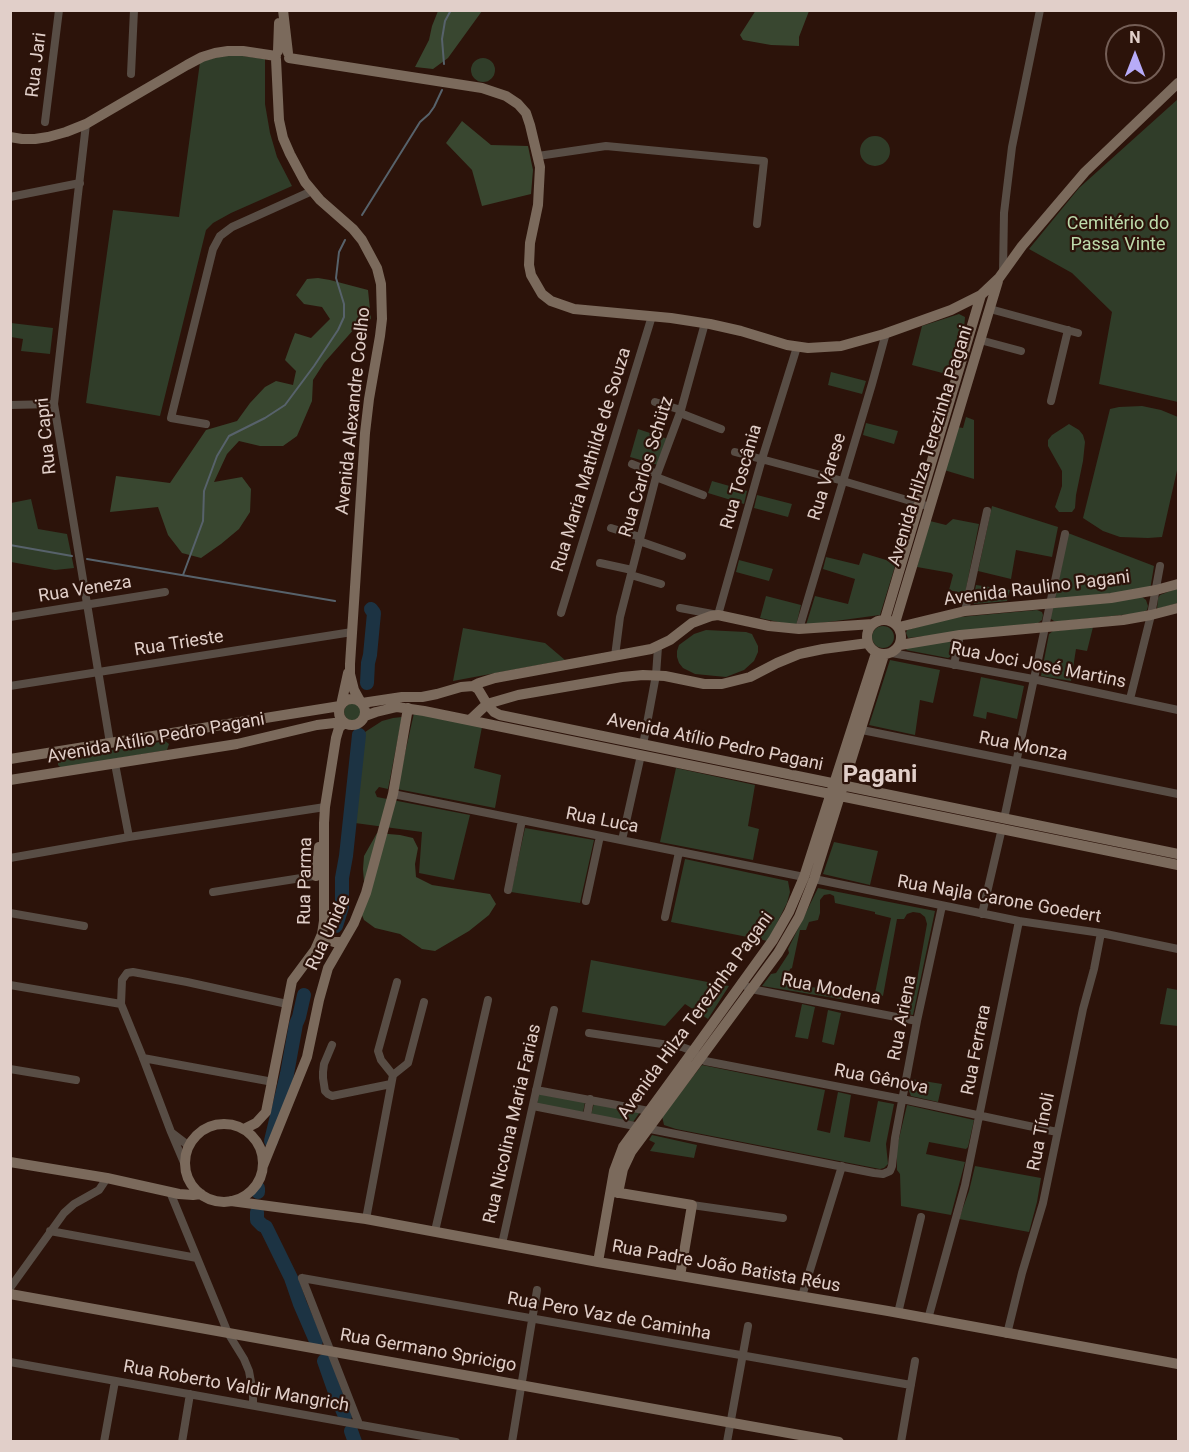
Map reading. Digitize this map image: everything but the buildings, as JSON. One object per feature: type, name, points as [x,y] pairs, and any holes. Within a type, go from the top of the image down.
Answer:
[{"type":"main road","name":"Avenida Alexandre Coelho","points":[[281,10],[282,56],[277,87],[279,120],[283,138],[295,165],[312,191],[362,240],[381,284],[382,319],[365,433],[350,664],[354,690],[361,702]]},
{"type":"main road","points":[[10,137],[22,139],[48,137],[66,132],[86,124],[202,57],[228,51],[282,56],[482,88],[506,96],[518,104],[526,113],[534,134],[540,179],[529,255],[531,275],[536,286],[551,301],[574,309],[652,316],[723,326],[797,347],[821,349],[841,346],[886,333],[951,310],[981,295],[1001,275],[1022,246],[1084,172],[1179,83]]},
{"type":"main road","name":"Avenida Hilza Terezinha Pagani","points":[[924,505],[1001,275]]},
{"type":"main road","points":[[981,295],[989,312]]},
{"type":"main road","name":"Avenida Hilza Terezinha Pagani","points":[[893,623],[981,295]]},
{"type":"main road","name":"Avenida Raulino Pagani","points":[[893,623],[965,611],[1111,598],[1179,584]]},
{"type":"main road","name":"Avenida Raulino Pagani","points":[[900,645],[960,635],[1123,620],[1179,608]]},
{"type":"main road","points":[[361,702],[422,697],[473,686],[495,678],[658,647],[692,623],[718,615],[769,626],[799,629],[893,623],[902,636],[900,645],[884,653],[868,643],[823,649],[799,654],[750,678],[732,683],[704,684],[656,675],[622,677],[531,692],[487,704],[470,720]]},
{"type":"main road","points":[[868,643],[867,635],[873,624]]},
{"type":"main road","name":"Avenida Hilza Terezinha Pagani","points":[[838,790],[862,730],[884,653]]},
{"type":"main road","name":"Avenida Hilza Terezinha Pagani","points":[[746,986],[763,974],[789,936],[803,908],[809,878],[884,653]]},
{"type":"main road","name":"Avenida Alexandre Coelho","points":[[340,705],[350,664]]},
{"type":"main road","name":"Avenida Atílio Pedro Pagani","points":[[473,686],[478,689],[494,712],[500,715],[642,750]]},
{"type":"main road","points":[[352,698],[361,702],[366,709],[365,716],[360,723],[355,725],[344,722],[339,714],[340,705],[352,698]]},
{"type":"main road","name":"Avenida Atílio Pedro Pagani","points":[[10,759],[340,705]]},
{"type":"main road","name":"Avenida Atílio Pedro Pagani","points":[[365,716],[389,708],[408,708],[642,750],[1003,823],[1179,854]]},
{"type":"main road","name":"Rua Unide","points":[[263,1166],[307,1057],[328,968],[354,923],[366,893],[393,794],[408,708]]},
{"type":"main road","name":"Avenida Atílio Pedro Pagani","points":[[10,780],[237,744],[316,725],[344,722]]},
{"type":"main road","name":"Rua Parma","points":[[244,1129],[256,1123],[266,1112],[292,981],[312,954],[322,934],[324,921],[320,875],[325,807],[336,738],[344,722]]},
{"type":"main road","points":[[237,723],[232,734],[237,744]]},
{"type":"main road","points":[[168,734],[173,742],[169,755]]},
{"type":"main road","points":[[55,752],[49,762],[51,770],[56,773]]},
{"type":"main road","name":"Avenida Atílio Pedro Pagani","points":[[1003,823],[1179,865]]},
{"type":"main road","name":"Avenida Hilza Terezinha Pagani","points":[[598,1262],[614,1192],[614,1171],[619,1155],[627,1141],[644,1127],[746,986],[753,968],[773,940],[809,878]]},
{"type":"main road","points":[[322,934],[328,940],[343,942]]},
{"type":"main road","points":[[312,954],[326,960],[328,968]]},
{"type":"main road","points":[[753,968],[763,974]]},
{"type":"main road","name":"Avenida Hilza Terezinha Pagani","points":[[644,1127],[649,1111],[697,1054]]},
{"type":"main road","points":[[229,1124],[244,1129],[255,1139],[262,1152],[263,1166],[260,1178],[253,1189],[243,1197],[222,1202],[201,1194],[190,1182],[185,1165],[186,1152],[192,1140],[202,1130],[214,1125],[229,1124]]},
{"type":"main road","points":[[10,1162],[107,1178],[174,1193],[193,1196],[201,1194]]},
{"type":"main road","points":[[174,1193],[187,1188],[190,1182]]},
{"type":"main road","points":[[253,1189],[267,1206]]},
{"type":"main road","points":[[614,1192],[692,1205],[680,1276]]},
{"type":"main road","name":"Rua Padre João Batista Réus","points":[[231,1201],[366,1219],[1179,1364]]},
{"type":"main road","name":"Rua Germano Spricigo","points":[[10,1294],[839,1442]]},
{"type":"street","name":"Rua Jari","points":[[45,122],[59,10]]},
{"type":"street","points":[[131,74],[134,10]]},
{"type":"street","points":[[1001,275],[1004,213],[1012,147],[1040,10]]},
{"type":"street","name":"Rua Capri","points":[[86,124],[54,404],[110,743]]},
{"type":"street","points":[[538,156],[606,146],[764,161],[757,224]]},
{"type":"street","points":[[10,197],[80,183]]},
{"type":"street","points":[[206,424],[171,418],[213,249],[220,237],[232,227],[312,191]]},
{"type":"street","points":[[989,312],[1078,333]]},
{"type":"street","name":"Rua Maria Mathilde de Souza","points":[[561,613],[652,316]]},
{"type":"street","name":"Rua Carlos Schütz","points":[[615,656],[619,620],[639,539],[657,476],[680,412],[705,323]]},
{"type":"street","points":[[1051,401],[1068,330]]},
{"type":"street","name":"Rua Varese","points":[[799,629],[886,333]]},
{"type":"street","points":[[980,340],[1021,351]]},
{"type":"street","name":"Rua Toscânia","points":[[718,615],[762,459],[797,347]]},
{"type":"street","points":[[655,402],[721,429]]},
{"type":"street","points":[[10,405],[54,404]]},
{"type":"street","points":[[735,452],[924,505]]},
{"type":"street","points":[[632,464],[703,495]]},
{"type":"street","points":[[965,611],[987,511]]},
{"type":"street","points":[[611,528],[682,556]]},
{"type":"street","points":[[982,914],[1065,534]]},
{"type":"street","points":[[600,563],[661,584]]},
{"type":"street","points":[[1130,699],[1151,615],[1160,566]]},
{"type":"street","name":"Rua Veneza","points":[[10,617],[165,592]]},
{"type":"street","points":[[680,608],[718,615]]},
{"type":"street","name":"Rua Trieste","points":[[10,686],[352,632]]},
{"type":"street","points":[[954,665],[960,635]]},
{"type":"street","points":[[622,840],[656,675],[658,647]]},
{"type":"street","name":"Rua Joci José Martins","points":[[884,653],[1033,679],[1179,710]]},
{"type":"street","name":"Rua Monza","points":[[862,730],[1179,794]]},
{"type":"street","points":[[115,764],[129,837]]},
{"type":"street","name":"Rua Luca","points":[[393,794],[809,878]]},
{"type":"street","points":[[10,858],[325,807]]},
{"type":"street","points":[[508,890],[522,820]]},
{"type":"street","points":[[586,901],[600,836]]},
{"type":"street","points":[[665,917],[679,852]]},
{"type":"street","points":[[213,892],[320,875]]},
{"type":"street","name":"Rua Najla Carone Goedert","points":[[809,878],[982,914],[1101,933],[1179,949]]},
{"type":"street","name":"Rua Ariena","points":[[842,1166],[883,1174],[890,1171],[892,1166],[894,1143],[917,1021],[942,906]]},
{"type":"street","points":[[10,914],[84,926]]},
{"type":"street","name":"Rua Ferrara","points":[[928,1319],[965,1185],[1019,921]]},
{"type":"street","name":"Rua Tínoli","points":[[1007,1334],[1043,1203],[1101,933]]},
{"type":"street","points":[[185,1165],[121,1004],[122,980],[127,973],[132,972],[287,1004]]},
{"type":"street","points":[[393,1075],[381,1060],[378,1050],[397,982]]},
{"type":"street","points":[[10,985],[121,1004]]},
{"type":"street","name":"Rua Modena","points":[[746,986],[917,1021]]},
{"type":"street","points":[[435,1231],[488,1000]]},
{"type":"street","points":[[366,1219],[393,1075],[408,1063],[424,1002]]},
{"type":"street","name":"Rua Nicolina Maria Farias","points":[[502,1244],[554,1010]]},
{"type":"street","name":"Rua Gênova","points":[[589,1033],[682,1047],[697,1054],[705,1061],[1057,1132]]},
{"type":"street","points":[[332,1045],[324,1064],[322,1078],[328,1094],[332,1096],[391,1084]]},
{"type":"street","points":[[143,1058],[273,1082]]},
{"type":"street","points":[[10,1069],[76,1080]]},
{"type":"street","points":[[536,1090],[649,1111]]},
{"type":"street","points":[[587,1116],[590,1099]]},
{"type":"street","points":[[533,1106],[842,1166],[802,1296]]},
{"type":"street","points":[[171,1132],[189,1146]]},
{"type":"street","points":[[10,1288],[64,1213],[74,1204],[99,1190],[107,1178]]},
{"type":"street","points":[[174,1193],[197,1258],[228,1333],[249,1371],[253,1406]]},
{"type":"street","points":[[692,1205],[783,1218]]},
{"type":"street","points":[[898,1313],[921,1216]]},
{"type":"street","points":[[50,1231],[197,1258]]},
{"type":"street","name":"Rua Pero Vaz de Caminha","points":[[331,1351],[302,1278],[911,1385]]},
{"type":"street","points":[[512,1442],[537,1290]]},
{"type":"street","points":[[727,1442],[748,1326]]},
{"type":"street","points":[[331,1351],[359,1424]]},
{"type":"street","points":[[901,1442],[915,1361]]},
{"type":"street","name":"Rua Roberto Valdir Mangrich","points":[[10,1362],[359,1424],[428,1439],[456,1442]]},
{"type":"street","points":[[104,1442],[115,1381]]},
{"type":"street","points":[[182,1442],[190,1394]]},
{"type":"green space","points":[[756,10],[809,11],[799,37],[799,46],[771,45],[743,40],[740,35]]},
{"type":"green space","points":[[438,11],[482,11],[448,58],[433,69],[415,67],[429,40]]},
{"type":"green space","points":[[229,54],[265,59],[265,104],[270,133],[277,157],[292,186],[231,213],[213,223],[206,230],[160,416],[86,403],[113,210],[179,217],[200,62]]},
{"type":"green space","points":[[483,58],[492,61],[495,70],[492,79],[483,82],[474,79],[471,70],[474,61]]},
{"type":"green space","name":"Cemitério do Passa Vinte","points":[[1178,99],[1178,402],[1099,384],[1112,312],[1072,273],[1029,249],[1079,188]]},
{"type":"green space","points":[[462,121],[491,145],[528,146],[533,170],[531,194],[482,206],[472,170],[446,143]]},
{"type":"green space","points":[[875,136],[886,140],[890,151],[886,162],[875,166],[864,162],[860,151],[864,140]]},
{"type":"green space","points":[[318,278],[368,290],[371,319],[355,328],[324,363],[313,380],[312,401],[297,436],[283,446],[260,446],[239,441],[227,454],[214,482],[242,477],[251,489],[250,512],[239,529],[201,558],[182,553],[168,535],[158,507],[110,512],[116,476],[170,483],[206,430],[237,421],[265,387],[276,381],[293,385],[296,371],[285,360],[295,333],[311,338],[330,319],[322,307],[304,304],[296,295],[307,279]]},
{"type":"green space","points":[[959,314],[965,317],[964,329],[950,375],[912,365],[922,326]]},
{"type":"green space","points":[[11,323],[53,328],[50,354],[21,351],[23,339],[11,337]]},
{"type":"green space","points":[[831,372],[866,381],[862,394],[828,385]]},
{"type":"green space","points":[[1142,406],[1178,417],[1178,466],[1162,537],[1120,537],[1103,531],[1083,518],[1110,409]]},
{"type":"green space","points":[[966,417],[974,420],[974,479],[944,470],[957,427],[963,428]]},
{"type":"green space","points":[[866,423],[898,431],[894,444],[863,435]]},
{"type":"green space","points":[[1069,424],[1083,435],[1085,442],[1083,461],[1075,508],[1072,512],[1059,512],[1055,507],[1062,486],[1062,471],[1048,446],[1048,440]]},
{"type":"green space","points":[[638,429],[668,439],[658,465],[630,457]]},
{"type":"green space","points":[[712,481],[747,491],[744,504],[708,493]]},
{"type":"green space","points":[[757,495],[792,504],[788,517],[754,508]]},
{"type":"green space","points":[[31,499],[38,529],[67,534],[74,568],[55,570],[11,562],[11,503]]},
{"type":"green space","points":[[992,506],[1058,527],[1052,557],[1016,550],[1011,579],[978,571]]},
{"type":"green space","points":[[953,519],[979,524],[965,594],[949,590],[953,575],[951,573],[917,567],[930,521],[946,525]]},
{"type":"green space","points":[[1068,533],[1154,566],[1150,590],[1055,600]]},
{"type":"green space","points":[[863,553],[896,563],[880,615],[806,625],[815,596],[848,604],[855,579],[823,569],[826,557],[859,565]]},
{"type":"green space","points":[[739,560],[773,569],[769,581],[736,572]]},
{"type":"green space","points":[[976,585],[1010,590],[1007,601],[974,604]]},
{"type":"green space","points":[[1178,588],[1178,603],[1157,609],[1160,595]]},
{"type":"green space","points":[[766,596],[801,605],[796,626],[760,618]]},
{"type":"green space","points":[[1142,597],[1148,606],[1147,610],[1141,613],[1063,621],[1051,619],[1052,608]]},
{"type":"green space","points":[[1037,610],[1043,615],[1042,620],[1038,623],[908,638],[906,633],[907,630],[949,618]]},
{"type":"green space","points":[[883,626],[891,629],[894,637],[891,645],[883,648],[875,645],[872,637],[875,629]]},
{"type":"green space","points":[[1093,627],[1087,651],[1076,649],[1071,681],[1041,676],[1049,634],[1053,631]]},
{"type":"green space","points":[[463,628],[545,643],[565,660],[453,681]]},
{"type":"green space","points":[[706,630],[752,634],[758,646],[754,661],[744,670],[726,677],[695,674],[683,668],[677,657],[679,645],[694,634]]},
{"type":"green space","points":[[949,641],[952,645],[948,658],[906,650],[909,646]]},
{"type":"green space","points":[[890,660],[940,670],[933,703],[920,700],[915,735],[869,725]]},
{"type":"green space","points":[[981,677],[1024,686],[1017,719],[987,712],[986,719],[973,716]]},
{"type":"green space","points":[[353,703],[359,706],[362,712],[359,718],[353,721],[347,718],[344,712],[347,706]]},
{"type":"green space","points":[[414,713],[482,727],[474,768],[501,775],[495,808],[397,789]]},
{"type":"green space","points":[[402,717],[388,789],[379,787],[375,792],[377,797],[470,815],[454,880],[419,873],[422,832],[355,823],[365,732],[382,721]]},
{"type":"green space","points":[[165,741],[169,744],[167,750],[61,768],[58,765],[61,759]]},
{"type":"green space","points":[[676,768],[755,785],[748,826],[759,829],[753,860],[660,842]]},
{"type":"green space","points":[[525,828],[594,840],[580,903],[511,892]]},
{"type":"green space","points":[[377,833],[413,838],[418,848],[415,864],[416,877],[432,885],[490,894],[496,904],[489,915],[469,931],[435,951],[422,949],[400,934],[375,928],[364,920],[359,908],[364,882],[364,856]]},
{"type":"green space","points":[[834,842],[878,851],[870,885],[823,874]]},
{"type":"green space","points":[[685,859],[788,881],[790,892],[787,903],[768,941],[671,922]]},
{"type":"green space","points":[[818,888],[935,911],[913,1015],[897,1012],[899,1005],[912,998],[915,991],[927,924],[925,917],[913,912],[907,914],[904,919],[897,919],[883,996],[875,993],[891,918],[835,903],[834,896],[830,894],[824,895],[820,900],[818,920],[809,922],[806,930],[800,930],[792,968],[786,982],[848,994],[846,1000],[762,986],[771,974],[776,973],[789,953],[788,949]]},
{"type":"green space","points":[[591,960],[729,986],[708,1019],[685,1004],[665,1026],[582,1012]]},
{"type":"green space","points":[[1167,988],[1178,990],[1178,1026],[1160,1024]]},
{"type":"green space","points":[[802,1004],[815,1007],[808,1039],[795,1037]]},
{"type":"green space","points":[[828,1010],[841,1013],[834,1045],[822,1042]]},
{"type":"green space","points":[[702,1065],[825,1090],[817,1130],[830,1133],[838,1092],[851,1095],[844,1137],[870,1142],[878,1101],[894,1104],[886,1144],[888,1164],[880,1169],[664,1125],[662,1116]]},
{"type":"green space","points":[[911,1079],[942,1084],[938,1102],[911,1096],[909,1091]]},
{"type":"green space","points":[[539,1093],[585,1102],[583,1113],[537,1105]]},
{"type":"green space","points":[[594,1103],[640,1112],[633,1122],[591,1115]]},
{"type":"green space","points":[[907,1105],[974,1120],[966,1149],[929,1142],[926,1154],[965,1162],[951,1215],[901,1206],[897,1147]]},
{"type":"green space","points":[[652,1135],[697,1145],[694,1158],[650,1151],[655,1143],[649,1140]]},
{"type":"green space","points":[[975,1166],[1041,1178],[1029,1232],[959,1219]]},
{"type":"waterway","points":[[444,64],[442,39],[445,21],[451,10]]},
{"type":"waterway","points":[[362,215],[420,122],[434,107],[442,90]]},
{"type":"waterway","points":[[183,575],[203,521],[204,491],[217,456],[229,436],[285,405],[338,330],[344,317],[344,304],[336,278],[339,252],[345,240]]},
{"type":"waterway","points":[[10,545],[72,556]]},
{"type":"waterway","points":[[87,559],[335,601]]},
{"type":"waterway","points":[[367,683],[374,613],[371,609]]},
{"type":"waterway","points":[[336,926],[342,907],[342,878],[359,735]]},
{"type":"waterway","points":[[271,1141],[304,995]]},
{"type":"waterway","points":[[257,1212],[257,1220],[266,1227],[291,1278],[316,1341]]},
{"type":"waterway","points":[[324,1361],[345,1416]]},
{"type":"waterway","points":[[351,1431],[355,1442]]},
{"type":"district","name":"Pagani","points":[[880,776]]}]
